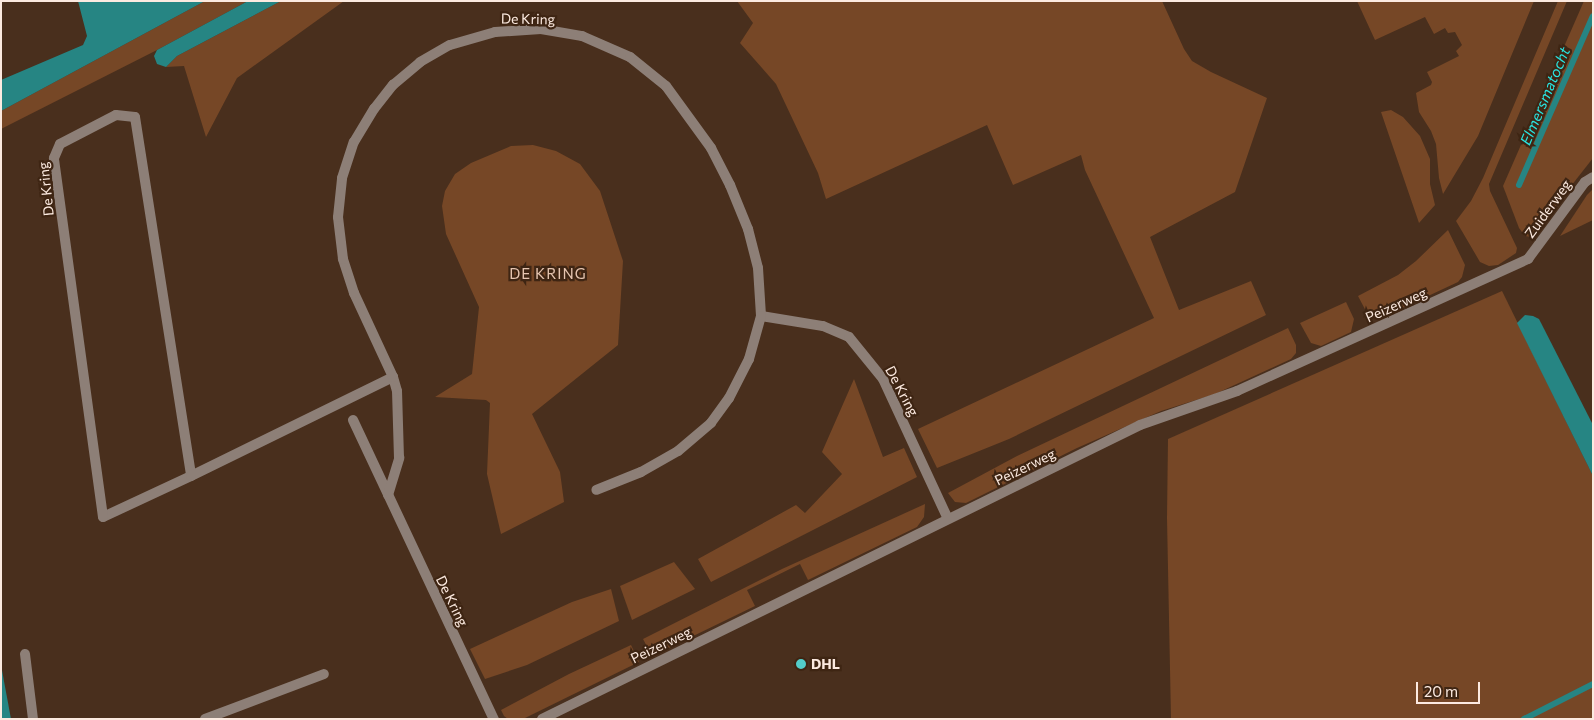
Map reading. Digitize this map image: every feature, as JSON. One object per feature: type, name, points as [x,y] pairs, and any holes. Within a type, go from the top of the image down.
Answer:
[{"type":"street","name":"De Kring","points":[[388,495],[399,458],[397,391],[393,377],[354,293],[343,259],[338,217],[342,178],[354,142],[374,109],[393,85],[420,62],[450,45],[495,32],[541,29],[582,36],[630,58],[666,86],[711,148],[730,185],[748,229],[758,268],[761,316],[749,359],[729,398],[711,423],[678,451],[640,472],[596,490]]},
{"type":"street","name":"De Kring","points":[[191,476],[136,117],[116,115],[60,144],[54,158],[103,517],[191,476],[393,377]]},
{"type":"street","name":"Zuiderweg","points":[[1528,259],[1585,182],[1593,177]]},
{"type":"street","name":"Peizerweg","points":[[542,719],[1140,426],[1237,391],[1528,259]]},
{"type":"street","name":"De Kring","points":[[761,316],[823,326],[849,337],[883,379],[948,519]]},
{"type":"street","name":"De Kring","points":[[353,420],[494,719]]},
{"type":"street","points":[[25,654],[33,719]]},
{"type":"street","points":[[205,719],[224,715],[324,674]]},
{"type":"shaded area","points":[[205,1],[248,1],[157,50],[1,129],[1,111]]},
{"type":"shaded area","points":[[281,1],[344,1],[237,78],[206,137],[184,66],[166,67],[177,56]]},
{"type":"shaded area","points":[[737,1],[1162,1],[1184,49],[1192,61],[1267,98],[1235,192],[1150,237],[1179,310],[1251,281],[1266,315],[1009,439],[937,468],[918,429],[1154,318],[1085,170],[1081,155],[1013,185],[987,125],[826,199],[818,173],[776,84],[740,43],[753,23]]},
{"type":"shaded area","points":[[1357,1],[1534,1],[1478,136],[1443,194],[1439,178],[1436,144],[1431,131],[1419,112],[1416,93],[1431,85],[1432,82],[1427,72],[1459,56],[1456,51],[1462,45],[1455,32],[1448,33],[1445,28],[1434,34],[1425,17],[1375,40]]},
{"type":"shaded area","points":[[1558,1],[1567,1],[1489,184],[1490,191],[1517,248],[1516,253],[1498,265],[1489,266],[1480,262],[1456,221],[1471,201],[1483,178]]},
{"type":"shaded area","points":[[1584,1],[1593,1],[1593,158],[1531,237],[1525,236],[1519,228],[1503,186]]},
{"type":"shaded area","points":[[1391,110],[1403,117],[1420,136],[1430,159],[1430,184],[1435,205],[1419,223],[1381,112]]},
{"type":"shaded area","points":[[533,145],[556,151],[580,164],[600,191],[623,261],[618,345],[532,414],[560,472],[564,502],[501,534],[487,474],[490,403],[486,400],[435,397],[472,374],[479,307],[446,234],[442,206],[445,191],[455,174],[471,163],[511,146]]},
{"type":"shaded area","points":[[1593,189],[1593,220],[1560,236],[1587,195]]},
{"type":"shaded area","points":[[1448,230],[1465,265],[1462,277],[1458,282],[1379,319],[1368,315],[1358,296],[1398,275],[1416,261]]},
{"type":"shaded area","points":[[1502,291],[1593,476],[1593,719],[1171,719],[1167,518],[1168,439]]},
{"type":"shaded area","points":[[1346,302],[1354,319],[1351,332],[1321,346],[1311,343],[1300,323]]},
{"type":"shaded area","points":[[1288,328],[1296,345],[1296,353],[1291,359],[1215,394],[1161,411],[1077,448],[966,503],[955,502],[948,493],[1017,456]]},
{"type":"shaded area","points":[[854,379],[883,457],[904,448],[917,477],[711,582],[698,559],[796,505],[805,513],[842,474],[822,452]]},
{"type":"shaded area","points":[[925,504],[924,517],[917,527],[808,580],[800,564],[747,590],[755,606],[652,656],[643,639],[782,569]]},
{"type":"shaded area","points":[[674,562],[695,589],[632,620],[620,586]]},
{"type":"shaded area","points":[[611,589],[619,621],[527,665],[485,679],[470,649],[572,602]]},
{"type":"shaded area","points":[[631,645],[639,662],[523,719],[508,719],[504,716],[501,710],[569,674]]},
{"type":"water","points":[[78,1],[205,1],[1,111],[1,80],[83,45],[87,36]]},
{"type":"water","points":[[248,1],[281,1],[177,56],[166,67],[157,64],[154,56],[157,50]]},
{"type":"water","points":[[1525,315],[1539,319],[1593,425],[1593,476],[1517,323]]},
{"type":"water","points":[[1,665],[11,719],[1,719]]},
{"type":"waterway","name":"Elmersmatocht","points":[[1519,185],[1593,16]]},
{"type":"waterway","name":"Elmersmatocht","points":[[1524,719],[1593,684]]},
{"type":"place","name":"DHL","points":[[801,664]]},
{"type":"district","name":"DE KRING","points":[[548,274]]}]
